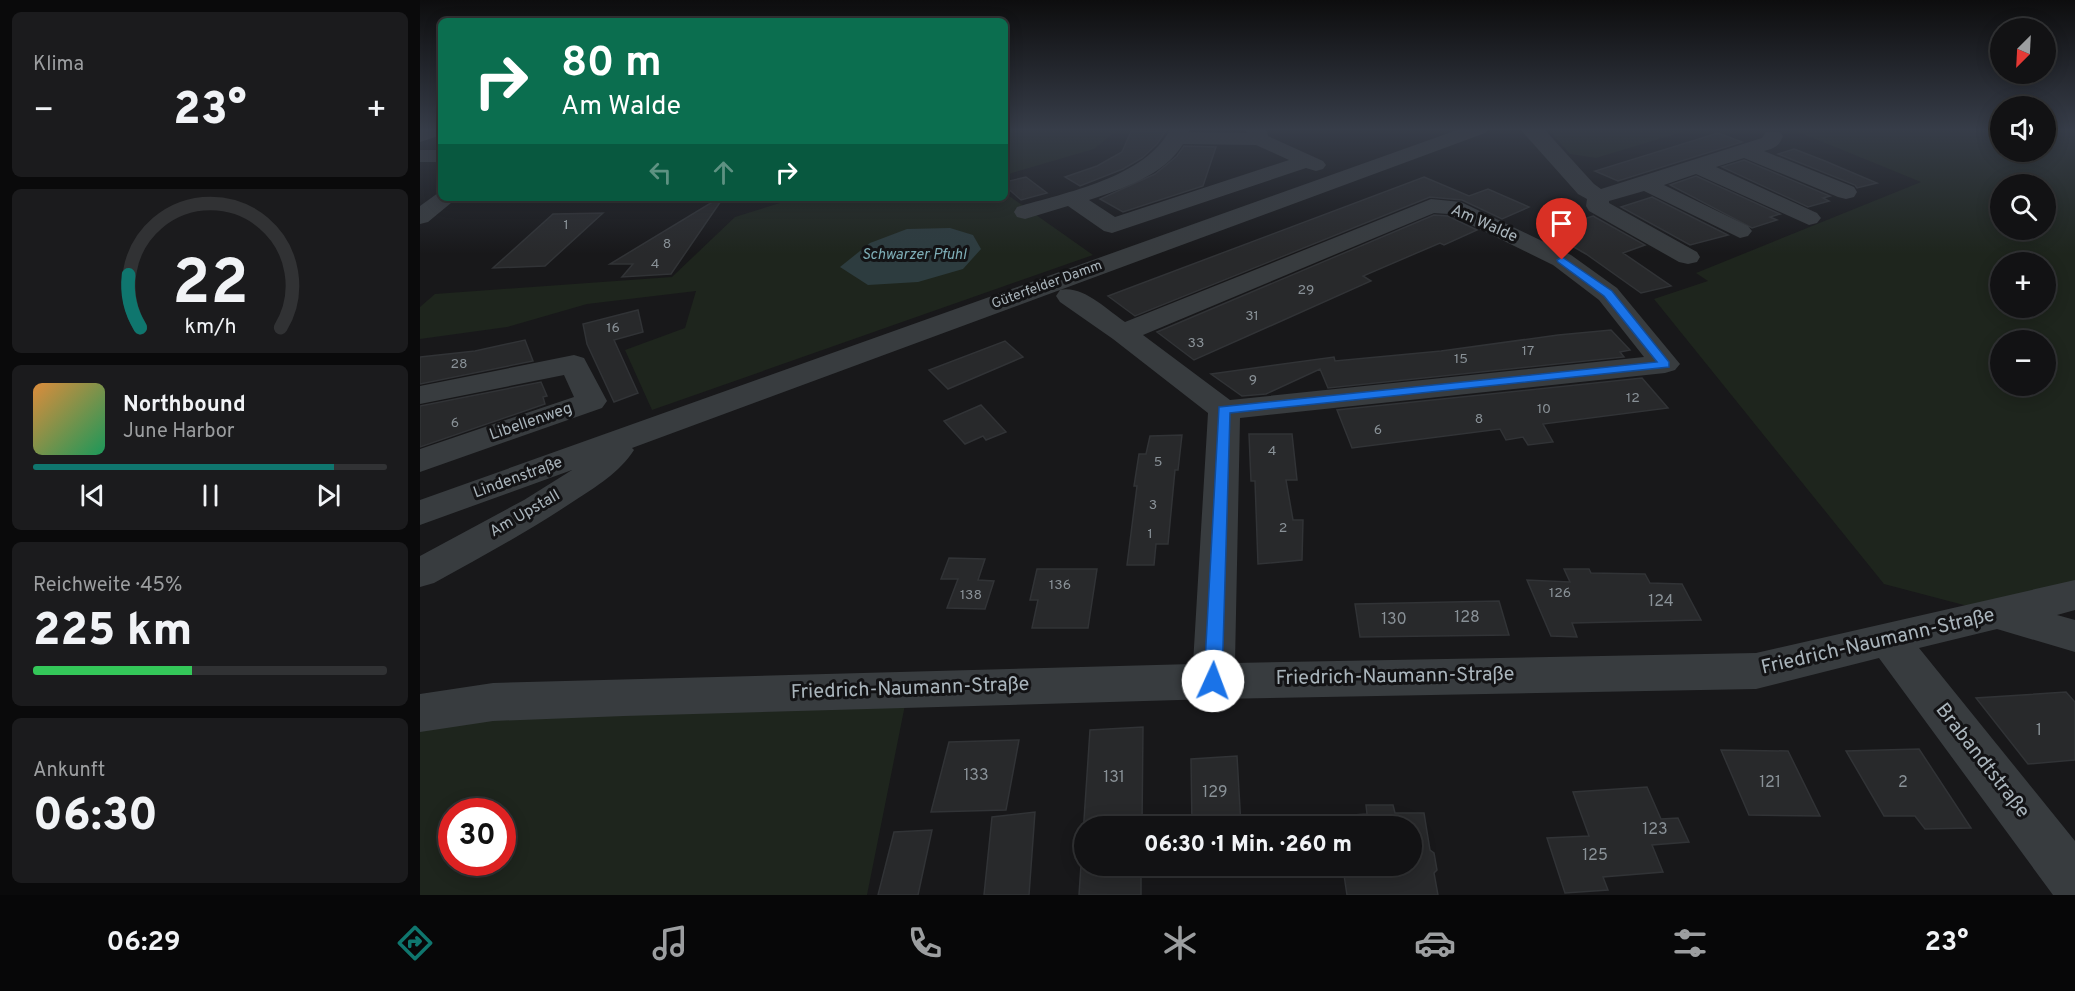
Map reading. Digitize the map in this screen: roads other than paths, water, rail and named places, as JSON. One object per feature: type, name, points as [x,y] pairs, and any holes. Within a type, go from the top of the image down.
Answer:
[{"type":"street","points":[[1025,212],[1141,171]]},
{"type":"street","points":[[1070,197],[1112,226],[1275,171]]},
{"type":"street","points":[[1330,171],[1345,178]]},
{"type":"street","name":"Güterfelder Damm","points":[[617,442],[1365,171]]},
{"type":"street","points":[[1570,171],[1586,189],[1598,196],[1617,194],[1686,171]]},
{"type":"street","points":[[1706,171],[1809,218]]},
{"type":"street","points":[[1794,171],[1846,192]]},
{"type":"street","points":[[1646,184],[1740,231]]},
{"type":"street","points":[[1598,196],[1597,206],[1688,257]]},
{"type":"street","points":[[420,217],[442,201]]},
{"type":"street","name":"Am Walde","points":[[1123,333],[1431,206],[1453,207],[1562,260],[1608,294],[1665,364],[1224,410]]},
{"type":"street","points":[[1069,296],[1123,333],[1224,410],[1213,681]]},
{"type":"street","name":"Libellenweg","points":[[420,395],[574,364],[591,401],[420,461]]},
{"type":"street","name":"Lindenstraße","points":[[420,513],[617,442]]},
{"type":"street","name":"Am Upstall","points":[[420,573],[537,509],[599,470],[618,448],[617,442]]},
{"type":"street","name":"Friedrich-Naumann-Straße","points":[[420,713],[493,702],[1213,681],[1756,671],[2075,595]]},
{"type":"street","points":[[1998,614],[2075,636]]},
{"type":"street","name":"Brabandtstraße","points":[[1889,641],[2075,882]]},
{"type":"water","name":"Schwarzer Pfuhl","points":[[950,228],[973,235],[981,249],[963,269],[918,282],[868,285],[840,267],[870,243],[907,229]]}]
